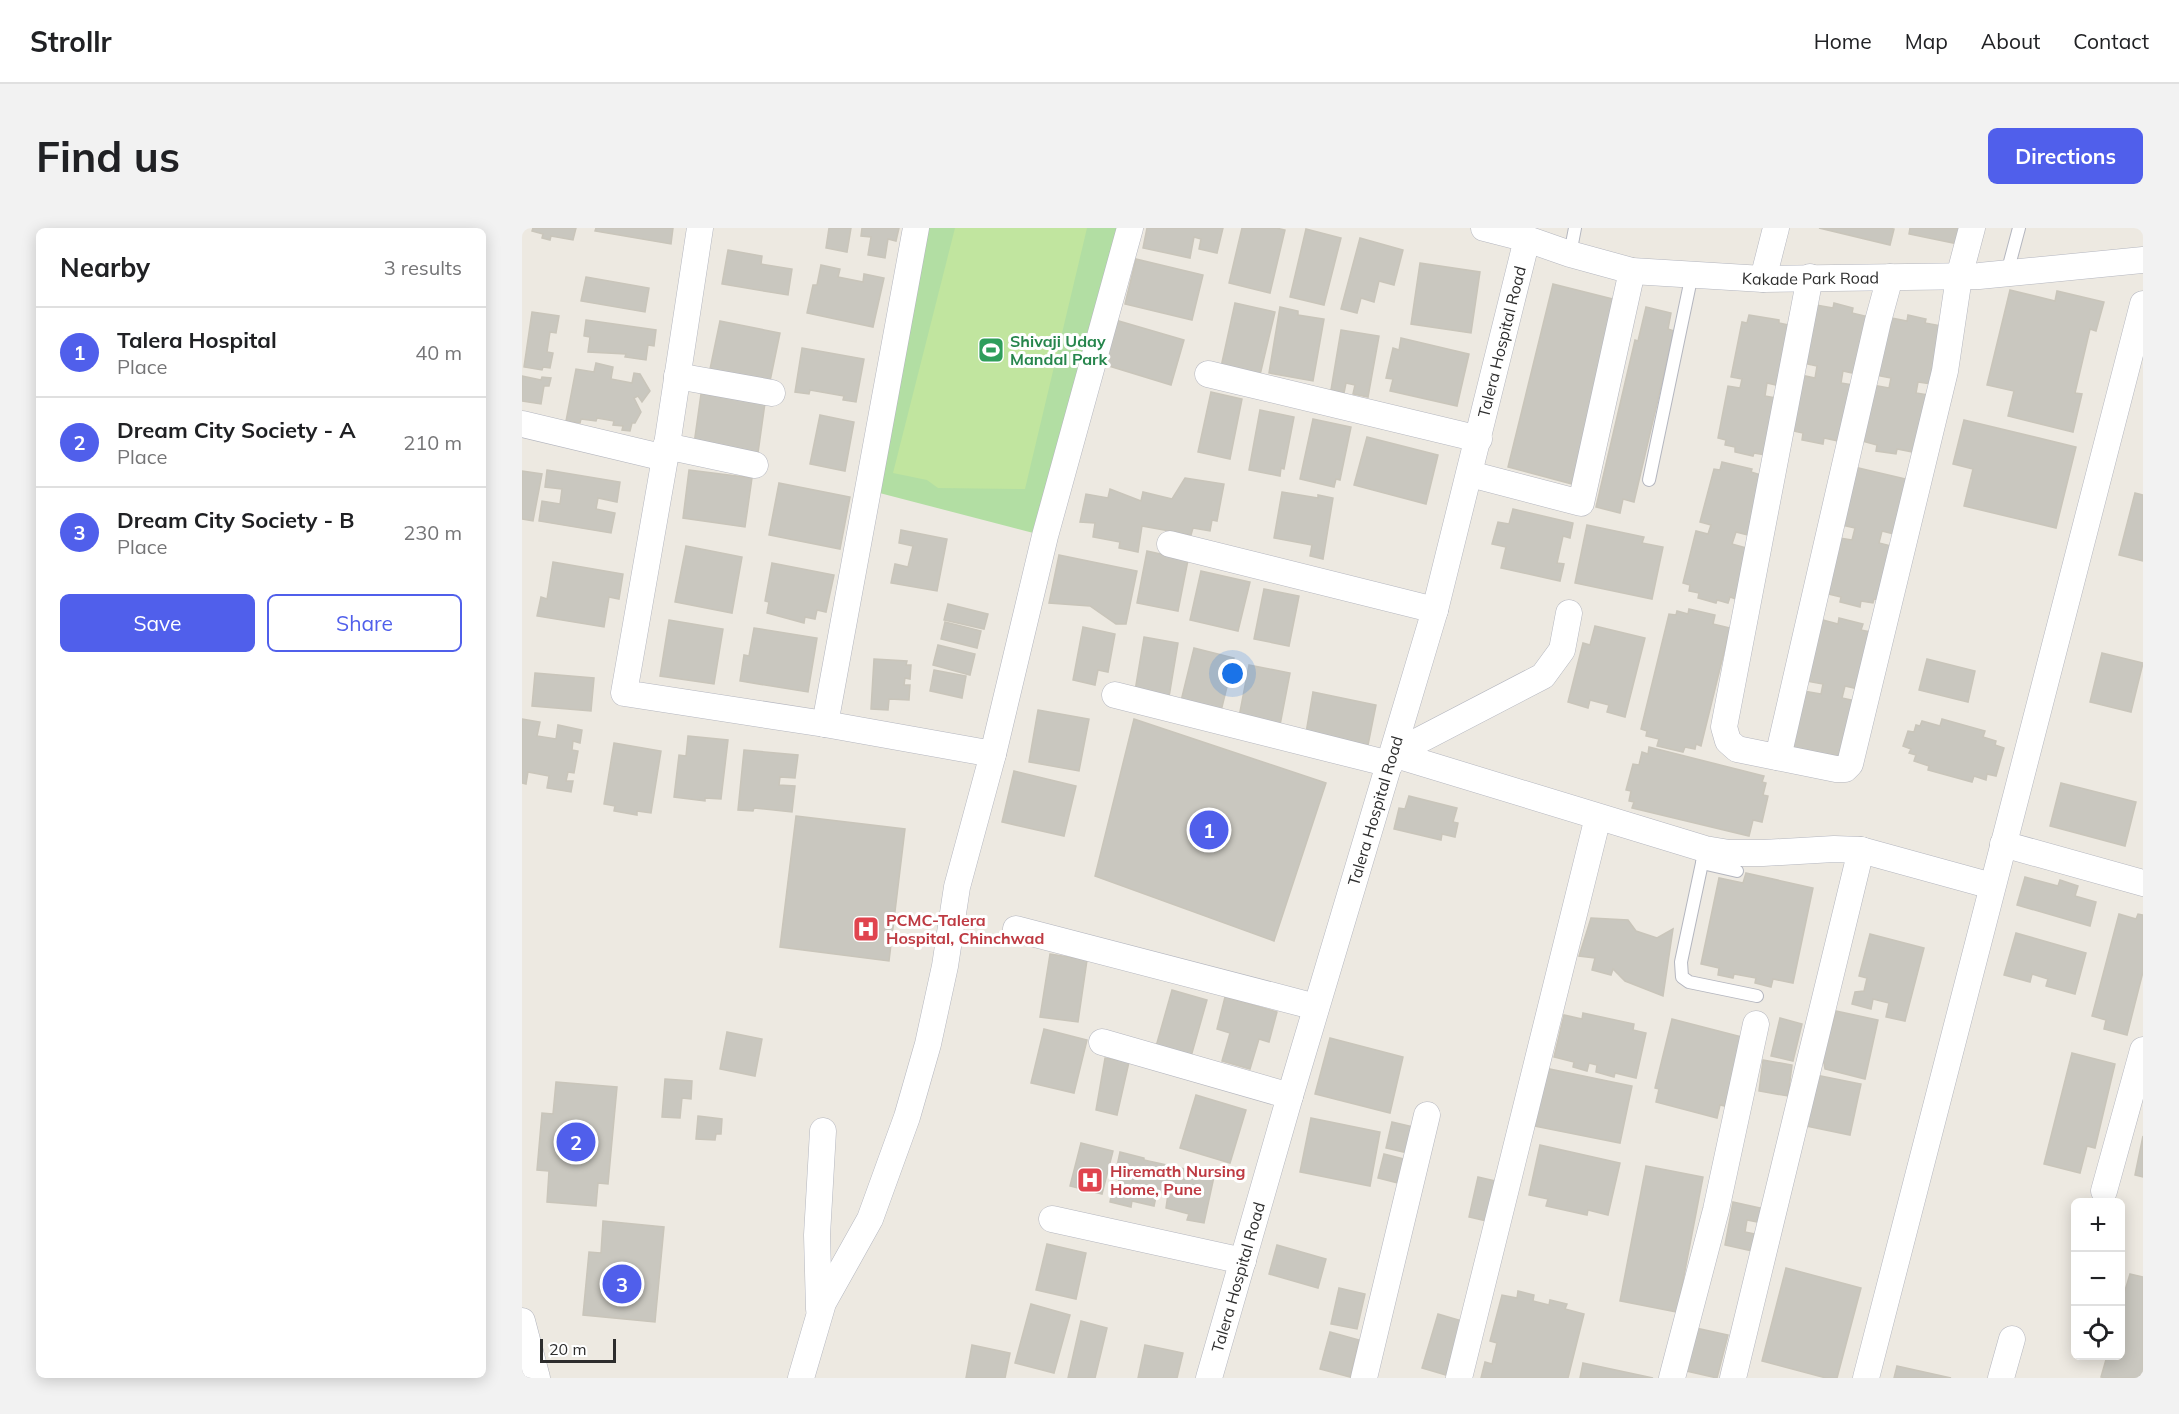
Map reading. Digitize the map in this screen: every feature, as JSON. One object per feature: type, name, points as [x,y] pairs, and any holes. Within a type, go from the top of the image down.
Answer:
[{"type":"street","points":[[700,228],[624,693],[825,724],[993,754]]},
{"type":"street","points":[[825,724],[916,228]]},
{"type":"street","points":[[801,1378],[823,1303],[870,1219],[906,1117],[935,1011],[952,926],[957,887],[993,754],[1045,536],[1130,228]]},
{"type":"street","name":"Kakade Park Road","points":[[1484,228],[1632,271],[1763,279],[1959,277],[2143,260]]},
{"type":"street","points":[[1763,279],[1776,228]]},
{"type":"street","points":[[1810,277],[1724,727],[1731,745],[1745,751],[1845,769],[1850,764],[1945,371],[1959,277],[1972,228]]},
{"type":"street","name":"Talera Hospital Road","points":[[1209,1378],[1316,1007],[1435,610],[1527,239]]},
{"type":"street","points":[[1470,474],[1581,503],[1632,271]]},
{"type":"street","points":[[1778,757],[1890,277]]},
{"type":"street","points":[[1866,1378],[2143,304]]},
{"type":"street","points":[[1208,374],[1479,438]]},
{"type":"street","points":[[677,376],[772,393]]},
{"type":"street","points":[[522,424],[665,452],[755,465]]},
{"type":"street","points":[[1170,544],[1435,610]]},
{"type":"street","points":[[1391,759],[1544,676],[1562,650],[1569,613]]},
{"type":"street","points":[[1115,695],[1391,759],[1598,817],[1703,856],[1834,849],[1861,850],[1992,886]]},
{"type":"street","points":[[1459,1378],[1598,817]]},
{"type":"street","points":[[2003,844],[2143,884]]},
{"type":"street","points":[[1733,1378],[1861,850]]},
{"type":"street","points":[[1016,928],[1316,1007]]},
{"type":"street","points":[[1672,1378],[1716,1209],[1756,1024]]},
{"type":"street","points":[[1102,1042],[1290,1096]]},
{"type":"street","points":[[2104,1191],[2143,1050]]},
{"type":"street","points":[[1364,1378],[1427,1115]]},
{"type":"street","points":[[820,1316],[817,1235],[823,1131]]},
{"type":"street","points":[[1052,1219],[1243,1262]]},
{"type":"street","points":[[522,1321],[537,1378]]},
{"type":"street","points":[[2001,1378],[2012,1339]]},
{"type":"lane","points":[[1570,254],[1575,228]]},
{"type":"lane","points":[[2007,273],[2019,228]]},
{"type":"lane","points":[[1649,480],[1692,274]]},
{"type":"lane","points":[[1737,871],[1703,856],[1681,962],[1682,977],[1689,982],[1757,996]]},
{"type":"green space","name":"Shivaji Uday Mandal Park","points":[[926,228],[1130,228],[1045,536],[868,490]]},
{"type":"green space","name":"Shivaji Uday Mandal Park","points":[[955,228],[1087,228],[1025,489],[938,488],[927,480],[893,473]]},
{"type":"building","points":[[533,228],[576,228],[573,240],[551,236],[550,240],[542,238],[543,234],[532,231]]},
{"type":"building","points":[[596,228],[673,228],[671,244],[595,231]]},
{"type":"building","points":[[829,228],[851,228],[847,252],[826,248]]},
{"type":"building","points":[[862,228],[899,228],[896,241],[888,239],[885,258],[868,255],[871,237],[861,236]]},
{"type":"building","points":[[1147,228],[1223,228],[1217,253],[1199,249],[1201,239],[1194,237],[1190,258],[1143,248]]},
{"type":"building","points":[[1242,228],[1285,230],[1270,293],[1229,283]]},
{"type":"building","points":[[1819,228],[1888,228],[1894,229],[1890,245]]},
{"type":"building","points":[[1910,228],[1966,228],[1963,245],[1909,234]]},
{"type":"building","points":[[1306,229],[1341,238],[1324,305],[1290,297]]},
{"type":"building","points":[[1360,238],[1403,250],[1394,285],[1379,281],[1374,302],[1361,298],[1357,313],[1341,309]]},
{"type":"building","points":[[728,250],[762,256],[761,264],[792,269],[788,295],[722,284]]},
{"type":"building","points":[[1136,259],[1203,275],[1192,320],[1125,304]]},
{"type":"building","points":[[1420,263],[1480,272],[1471,333],[1411,324]]},
{"type":"building","points":[[821,265],[840,269],[838,277],[863,282],[864,274],[884,278],[873,327],[807,313],[813,285],[817,285]]},
{"type":"building","points":[[586,277],[649,288],[645,312],[581,301]]},
{"type":"building","points":[[1553,284],[1617,300],[1572,484],[1508,467]]},
{"type":"building","points":[[2010,290],[2055,301],[2057,291],[2104,302],[2096,331],[2090,329],[2075,393],[2082,394],[2073,432],[2008,416],[2014,391],[1987,385]]},
{"type":"building","points":[[1235,303],[1275,312],[1260,375],[1221,367]]},
{"type":"building","points":[[1834,303],[1853,308],[1852,313],[1869,317],[1857,374],[1843,371],[1841,383],[1854,385],[1843,442],[1824,438],[1823,444],[1802,440],[1803,433],[1784,429],[1796,374],[1815,378],[1817,366],[1798,362],[1811,304],[1833,308]]},
{"type":"building","points":[[1280,307],[1298,311],[1298,315],[1324,319],[1313,381],[1269,373]]},
{"type":"building","points":[[1646,307],[1671,313],[1668,329],[1674,331],[1634,502],[1623,499],[1620,513],[1596,507],[1635,340],[1638,341]]},
{"type":"building","points":[[532,312],[559,316],[556,333],[550,332],[547,352],[553,353],[550,368],[543,367],[542,370],[524,367]]},
{"type":"building","points":[[1749,315],[1779,320],[1779,323],[1789,325],[1785,387],[1767,383],[1765,396],[1782,399],[1765,455],[1754,453],[1753,456],[1735,452],[1735,447],[1725,445],[1726,440],[1718,438],[1728,386],[1740,388],[1742,379],[1731,377],[1742,322],[1747,323]]},
{"type":"building","points":[[1908,315],[1926,319],[1925,323],[1942,326],[1931,384],[1918,382],[1916,393],[1929,395],[1918,453],[1897,449],[1896,454],[1876,451],[1877,445],[1862,441],[1873,385],[1889,388],[1891,378],[1875,375],[1886,317],[1907,321]]},
{"type":"building","points":[[1112,319],[1184,340],[1171,385],[1099,363]]},
{"type":"building","points":[[586,320],[656,330],[654,346],[648,345],[646,360],[625,357],[626,354],[588,352],[590,337],[584,336]]},
{"type":"building","points":[[720,321],[780,333],[769,386],[709,374]]},
{"type":"building","points":[[1341,330],[1379,336],[1368,397],[1353,394],[1355,385],[1346,383],[1344,393],[1331,390]]},
{"type":"building","points":[[1401,338],[1469,354],[1457,406],[1390,391],[1393,379],[1386,378],[1393,348],[1399,350]]},
{"type":"building","points":[[802,348],[864,359],[856,402],[843,400],[844,396],[810,390],[809,394],[795,392]]},
{"type":"building","points":[[596,363],[613,367],[611,379],[632,383],[634,373],[640,374],[650,391],[642,402],[638,396],[634,398],[641,412],[635,423],[632,423],[630,431],[622,430],[623,426],[613,425],[614,421],[597,418],[596,421],[581,419],[580,423],[566,421],[576,369],[594,372]]},
{"type":"building","points":[[522,376],[541,380],[542,377],[551,378],[549,386],[544,386],[541,404],[522,401]]},
{"type":"building","points":[[1211,392],[1242,399],[1230,459],[1198,452]]},
{"type":"building","points":[[701,394],[765,403],[758,453],[694,444]]},
{"type":"building","points":[[1260,410],[1294,417],[1284,469],[1281,468],[1280,476],[1249,470]]},
{"type":"building","points":[[820,415],[854,422],[845,471],[810,464]]},
{"type":"building","points":[[1313,419],[1351,427],[1340,480],[1336,479],[1334,487],[1300,479]]},
{"type":"building","points":[[1964,420],[2076,447],[2056,528],[1964,506],[1973,469],[1953,464]]},
{"type":"building","points":[[1367,437],[1438,455],[1426,504],[1354,485]]},
{"type":"building","points":[[1722,462],[1752,469],[1751,472],[1761,475],[1752,536],[1736,532],[1732,544],[1750,549],[1736,599],[1730,597],[1728,603],[1717,600],[1716,603],[1698,598],[1699,593],[1689,591],[1690,585],[1683,583],[1696,531],[1708,534],[1711,525],[1700,522],[1714,469],[1720,470]]},
{"type":"building","points":[[1850,466],[1910,480],[1898,535],[1882,531],[1879,543],[1895,547],[1879,600],[1874,599],[1873,603],[1861,601],[1860,607],[1840,602],[1841,597],[1828,594],[1834,537],[1852,540],[1855,528],[1837,524]]},
{"type":"building","points":[[547,470],[620,482],[617,502],[598,498],[596,509],[615,513],[611,533],[539,521],[542,501],[560,504],[562,489],[545,487]]},
{"type":"building","points":[[689,470],[752,478],[745,527],[683,518]]},
{"type":"building","points":[[522,471],[542,474],[533,521],[522,519]]},
{"type":"building","points":[[1185,478],[1224,484],[1217,521],[1212,520],[1210,531],[1193,528],[1191,535],[1142,526],[1138,552],[1119,548],[1120,542],[1093,537],[1095,523],[1080,522],[1086,494],[1108,498],[1110,489],[1141,501],[1143,492],[1172,499]]},
{"type":"building","points":[[779,483],[850,497],[840,549],[769,535]]},
{"type":"building","points":[[1282,492],[1333,498],[1323,559],[1310,556],[1312,545],[1274,538]]},
{"type":"building","points":[[2135,493],[2143,495],[2143,561],[2119,555]]},
{"type":"building","points":[[1513,509],[1573,523],[1570,538],[1563,536],[1557,563],[1564,564],[1560,581],[1501,568],[1506,547],[1492,544],[1498,522],[1509,524]]},
{"type":"building","points":[[1587,525],[1644,537],[1642,543],[1663,547],[1652,599],[1575,583]]},
{"type":"building","points":[[901,530],[947,539],[937,591],[891,583],[895,564],[908,567],[913,546],[899,543]]},
{"type":"building","points":[[686,546],[742,557],[732,613],[675,602]]},
{"type":"building","points":[[1147,551],[1188,560],[1178,611],[1137,603]]},
{"type":"building","points":[[1059,555],[1137,571],[1126,624],[1116,624],[1090,606],[1049,603]]},
{"type":"building","points":[[553,562],[623,574],[619,599],[609,597],[604,627],[537,616],[541,597],[547,599]]},
{"type":"building","points":[[772,563],[834,575],[826,612],[817,610],[815,619],[805,617],[804,623],[767,613],[769,602],[765,601]]},
{"type":"building","points":[[1201,571],[1250,582],[1238,631],[1190,620]]},
{"type":"building","points":[[1264,589],[1299,596],[1289,646],[1254,639]]},
{"type":"building","points":[[948,604],[988,614],[984,629],[944,620]]},
{"type":"building","points":[[1689,609],[1715,615],[1713,624],[1730,628],[1701,746],[1696,744],[1695,749],[1685,747],[1683,752],[1657,746],[1659,739],[1646,736],[1647,731],[1641,729],[1669,614],[1676,615],[1677,611],[1688,614]]},
{"type":"building","points":[[1839,618],[1863,624],[1861,630],[1876,633],[1863,690],[1845,686],[1842,698],[1861,702],[1842,757],[1828,754],[1827,761],[1792,748],[1804,691],[1821,694],[1823,684],[1806,681],[1819,619],[1838,624]]},
{"type":"building","points":[[669,620],[723,629],[714,684],[660,676]]},
{"type":"building","points":[[945,622],[981,631],[977,648],[941,639]]},
{"type":"building","points":[[1595,626],[1645,638],[1625,717],[1607,712],[1609,705],[1590,700],[1588,708],[1568,702],[1583,643],[1590,645]]},
{"type":"building","points":[[1083,627],[1115,634],[1108,672],[1098,670],[1095,685],[1073,680]]},
{"type":"building","points":[[754,628],[817,638],[808,692],[740,681],[744,655],[749,656]]},
{"type":"building","points":[[1144,637],[1178,643],[1169,697],[1135,691]]},
{"type":"building","points":[[938,645],[975,654],[970,675],[933,665]]},
{"type":"building","points":[[1194,648],[1234,658],[1221,711],[1181,701]]},
{"type":"building","points":[[2102,653],[2143,663],[2131,712],[2090,702]]},
{"type":"building","points":[[874,659],[907,661],[906,665],[911,665],[910,679],[905,678],[904,685],[910,685],[909,700],[889,699],[888,710],[871,709]]},
{"type":"building","points":[[1927,659],[1975,671],[1968,702],[1919,690]]},
{"type":"building","points":[[1249,665],[1290,673],[1280,725],[1239,717]]},
{"type":"building","points":[[934,670],[966,676],[962,698],[930,691]]},
{"type":"building","points":[[535,673],[594,678],[591,711],[532,706]]},
{"type":"building","points":[[1313,692],[1376,705],[1368,745],[1306,733]]},
{"type":"building","points":[[1038,710],[1089,719],[1079,771],[1029,762]]},
{"type":"building","points":[[522,719],[540,722],[537,736],[556,739],[558,725],[582,730],[580,743],[573,741],[572,750],[578,751],[574,773],[568,772],[566,781],[573,781],[571,792],[547,788],[549,776],[528,772],[526,784],[522,783]]},
{"type":"building","points":[[1134,719],[1326,783],[1274,941],[1095,876]]},
{"type":"building","points":[[1942,719],[1985,731],[1983,737],[1996,741],[1995,745],[2004,748],[1996,776],[1987,774],[1986,780],[1974,776],[1972,782],[1928,770],[1929,766],[1914,761],[1916,755],[1909,753],[1911,749],[1903,746],[1908,731],[1914,732],[1916,725],[1920,726],[1922,721],[1940,726]]},
{"type":"building","points":[[688,736],[728,740],[721,799],[705,798],[705,801],[674,797],[679,755],[686,756]]},
{"type":"building","points":[[614,743],[661,751],[651,813],[637,811],[637,815],[614,811],[615,806],[604,804]]},
{"type":"building","points":[[1649,747],[1764,776],[1762,782],[1766,783],[1763,795],[1768,796],[1762,822],[1753,820],[1749,836],[1632,808],[1634,802],[1629,801],[1631,791],[1626,790],[1633,764],[1639,765],[1642,752],[1648,754]]},
{"type":"building","points":[[744,750],[798,755],[795,778],[780,777],[779,785],[795,786],[792,812],[754,808],[753,811],[738,810]]},
{"type":"building","points":[[1014,771],[1076,786],[1064,836],[1002,822]]},
{"type":"building","points":[[2061,783],[2136,802],[2125,846],[2050,826]]},
{"type":"building","points":[[1409,796],[1457,808],[1453,822],[1458,823],[1455,837],[1442,834],[1441,840],[1394,829],[1399,808],[1405,809]]},
{"type":"building","points":[[796,816],[905,829],[889,961],[780,947]]},
{"type":"building","points":[[1746,873],[1813,888],[1793,983],[1773,979],[1771,987],[1755,983],[1756,978],[1734,974],[1733,978],[1718,975],[1719,968],[1701,964],[1719,878],[1743,883]]},
{"type":"building","points":[[2025,877],[2058,886],[2060,880],[2078,886],[2075,896],[2096,902],[2090,926],[2017,905]]},
{"type":"building","points":[[2119,914],[2136,919],[2138,914],[2143,915],[2143,972],[2127,1035],[2104,1029],[2106,1020],[2092,1016]]},
{"type":"building","points":[[1591,918],[1628,920],[1636,931],[1657,938],[1673,929],[1663,996],[1625,981],[1613,969],[1611,975],[1592,970],[1595,958],[1579,956]]},
{"type":"building","points":[[2016,933],[2086,953],[2075,994],[2046,986],[2048,979],[2032,974],[2030,982],[2004,975]]},
{"type":"building","points":[[1870,934],[1924,948],[1905,1021],[1886,1017],[1889,1003],[1873,999],[1871,1009],[1852,1004],[1855,992],[1864,991],[1867,978],[1859,976]]},
{"type":"building","points":[[1050,954],[1087,960],[1078,1022],[1040,1017]]},
{"type":"building","points":[[1172,990],[1207,1000],[1190,1060],[1155,1050]]},
{"type":"building","points":[[1225,997],[1277,1012],[1269,1042],[1259,1039],[1250,1069],[1222,1061],[1230,1033],[1217,1029]]},
{"type":"building","points":[[1836,1011],[1878,1020],[1865,1079],[1825,1069],[1824,1063],[1816,1061],[1823,1028],[1832,1027]]},
{"type":"building","points":[[1583,1013],[1634,1024],[1633,1030],[1646,1033],[1636,1078],[1615,1073],[1614,1077],[1596,1072],[1597,1065],[1589,1063],[1587,1071],[1573,1067],[1574,1062],[1554,1057],[1564,1015],[1582,1019]]},
{"type":"building","points":[[1780,1018],[1802,1024],[1793,1061],[1771,1056]]},
{"type":"building","points":[[1672,1019],[1742,1037],[1725,1106],[1720,1105],[1717,1118],[1656,1102],[1659,1089],[1655,1088]]},
{"type":"building","points":[[1044,1029],[1087,1040],[1074,1093],[1031,1083]]},
{"type":"building","points":[[727,1032],[762,1039],[755,1076],[720,1069]]},
{"type":"building","points":[[1330,1038],[1403,1057],[1390,1113],[1315,1094]]},
{"type":"building","points":[[2072,1053],[2115,1064],[2095,1148],[2087,1146],[2080,1173],[2044,1164]]},
{"type":"building","points":[[1105,1058],[1129,1062],[1117,1115],[1096,1110]]},
{"type":"building","points":[[1763,1060],[1792,1065],[1788,1096],[1759,1091]]},
{"type":"building","points":[[1545,1068],[1632,1086],[1620,1143],[1534,1126]]},
{"type":"building","points":[[1811,1074],[1861,1084],[1850,1135],[1801,1125]]},
{"type":"building","points":[[665,1079],[692,1081],[691,1099],[682,1098],[680,1118],[662,1117]]},
{"type":"building","points":[[556,1082],[617,1087],[608,1184],[598,1183],[596,1206],[547,1202],[549,1171],[537,1170],[542,1113],[553,1114]]},
{"type":"building","points":[[1196,1095],[1246,1110],[1230,1163],[1180,1148]]},
{"type":"building","points":[[698,1116],[722,1119],[721,1134],[716,1134],[715,1140],[696,1139]]},
{"type":"building","points":[[1311,1118],[1380,1132],[1370,1186],[1300,1172]]},
{"type":"building","points":[[1392,1122],[1418,1128],[1412,1154],[1386,1148]]},
{"type":"building","points":[[2143,1136],[2143,1177],[2135,1175]]},
{"type":"building","points":[[1081,1143],[1113,1151],[1102,1194],[1070,1186]]},
{"type":"building","points":[[1540,1145],[1620,1163],[1608,1215],[1588,1210],[1587,1215],[1546,1206],[1548,1199],[1529,1195]]},
{"type":"building","points":[[1120,1152],[1185,1169],[1186,1166],[1215,1172],[1204,1223],[1187,1220],[1189,1214],[1166,1208],[1168,1194],[1157,1192],[1154,1206],[1132,1201],[1131,1207],[1110,1202],[1113,1186],[1117,1187],[1122,1167],[1117,1166]]},
{"type":"building","points":[[1384,1154],[1408,1160],[1402,1184],[1378,1178]]},
{"type":"building","points":[[1646,1166],[1703,1177],[1677,1312],[1620,1301]]},
{"type":"building","points":[[1478,1177],[1500,1182],[1491,1222],[1469,1217]]},
{"type":"building","points":[[1733,1202],[1765,1209],[1763,1223],[1747,1220],[1745,1232],[1760,1235],[1757,1252],[1725,1245]]},
{"type":"building","points":[[603,1221],[664,1227],[655,1322],[583,1315],[589,1252],[601,1253]]},
{"type":"building","points":[[1047,1244],[1086,1253],[1076,1299],[1036,1290]]},
{"type":"building","points":[[1277,1245],[1326,1259],[1318,1288],[1269,1274]]},
{"type":"building","points":[[1786,1268],[1861,1288],[1837,1378],[1826,1378],[1762,1361]]},
{"type":"building","points":[[2130,1274],[2143,1277],[2143,1378],[2101,1377],[2106,1360],[2125,1360],[2125,1290]]},
{"type":"building","points":[[1339,1288],[1365,1294],[1357,1329],[1331,1324]]},
{"type":"building","points":[[1518,1291],[1534,1295],[1533,1301],[1549,1305],[1550,1300],[1567,1304],[1565,1309],[1584,1314],[1568,1378],[1481,1378],[1485,1362],[1492,1364],[1497,1343],[1490,1341],[1502,1295],[1517,1298]]},
{"type":"building","points":[[1031,1304],[1070,1315],[1054,1373],[1015,1363]]},
{"type":"building","points":[[1438,1314],[1462,1321],[1446,1375],[1422,1368]]},
{"type":"building","points":[[1081,1321],[1107,1328],[1095,1378],[1068,1378]]},
{"type":"building","points":[[1696,1328],[1728,1335],[1717,1378],[1686,1371]]},
{"type":"building","points":[[1330,1332],[1359,1340],[1350,1377],[1320,1369]]},
{"type":"building","points":[[972,1345],[1010,1353],[1005,1378],[966,1378]]},
{"type":"building","points":[[1145,1345],[1183,1353],[1177,1378],[1138,1378]]},
{"type":"building","points":[[1583,1363],[1653,1378],[1580,1378]]},
{"type":"building","points":[[1897,1366],[1951,1378],[1894,1378]]},
{"type":"place","name":"Shivaji Uday Mandal Park","points":[[991,350]]},
{"type":"place","name":"Talera Hospital","points":[[1209,830]]},
{"type":"place","name":"PCMC-Talera Hospital, Chinchwad","points":[[866,929]]},
{"type":"place","name":"Dream City Society - A","points":[[576,1142]]},
{"type":"place","name":"Hiremath Nursing Home, Pune","points":[[1090,1180]]},
{"type":"place","name":"Dream City Society - B","points":[[622,1284]]}]
